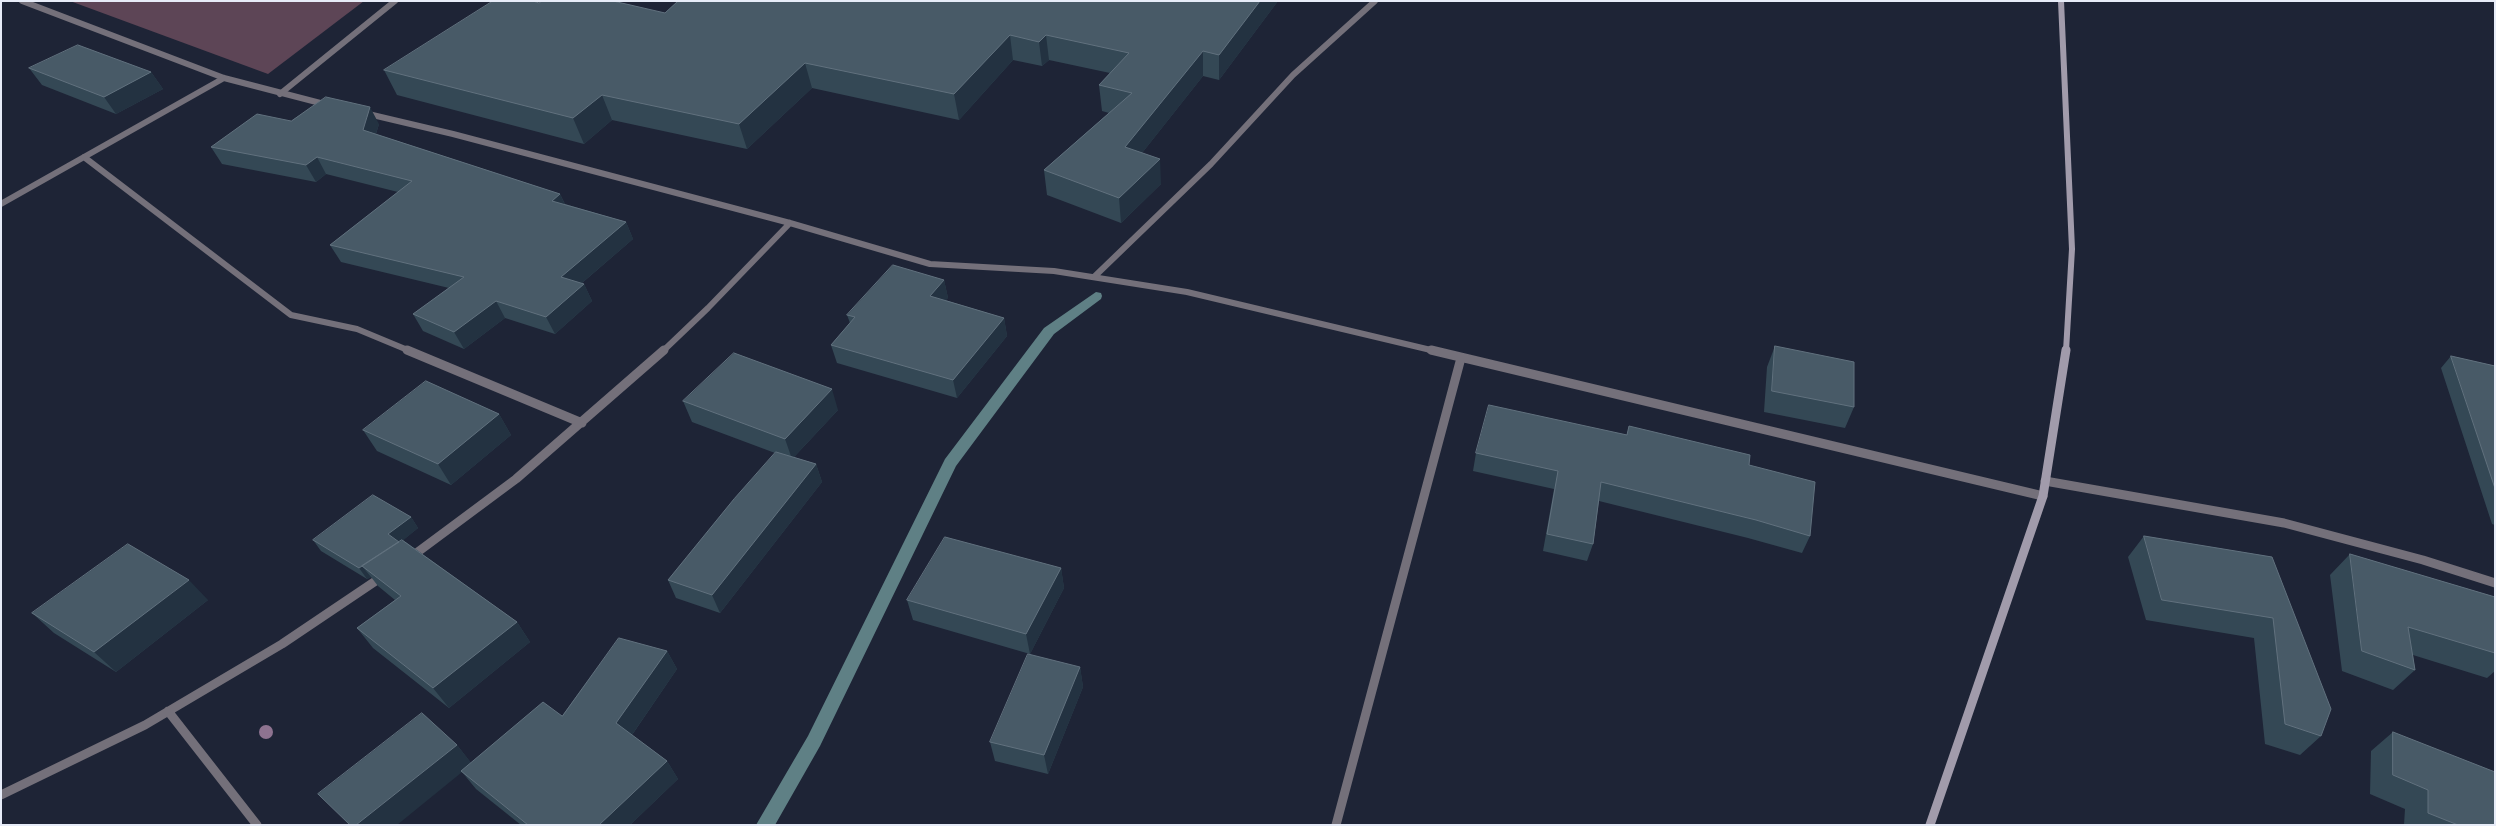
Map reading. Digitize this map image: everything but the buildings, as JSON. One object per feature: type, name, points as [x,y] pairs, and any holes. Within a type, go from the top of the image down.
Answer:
[{"type":"street","points":[[22,1],[224,78],[280,94],[332,106]]},
{"type":"street","points":[[280,94],[395,1]]},
{"type":"street","points":[[1094,277],[1211,164],[1293,75],[1375,1]]},
{"type":"street","points":[[1930,825],[2043,496],[2066,353],[2072,249],[2062,1]]},
{"type":"street","points":[[1,204],[224,78]]},
{"type":"street","points":[[355,111],[453,134],[790,223],[930,264],[1054,271],[1187,292],[2043,496]]},
{"type":"street","points":[[84,157],[292,315],[357,329],[582,423]]},
{"type":"street","points":[[401,564],[454,528],[582,423],[681,334],[790,223]]},
{"type":"street","points":[[1336,825],[1461,358]]},
{"type":"street","points":[[2045,481],[2284,523],[2423,560],[2495,583]]},
{"type":"street","points":[[1,795],[145,725],[282,644],[388,573]]},
{"type":"street","points":[[168,711],[257,825]]},
{"type":"shaded area","points":[[70,1],[364,1],[268,74]]},
{"type":"waterway","points":[[765,825],[814,741],[950,463],[1049,331],[1096,296]]}]
